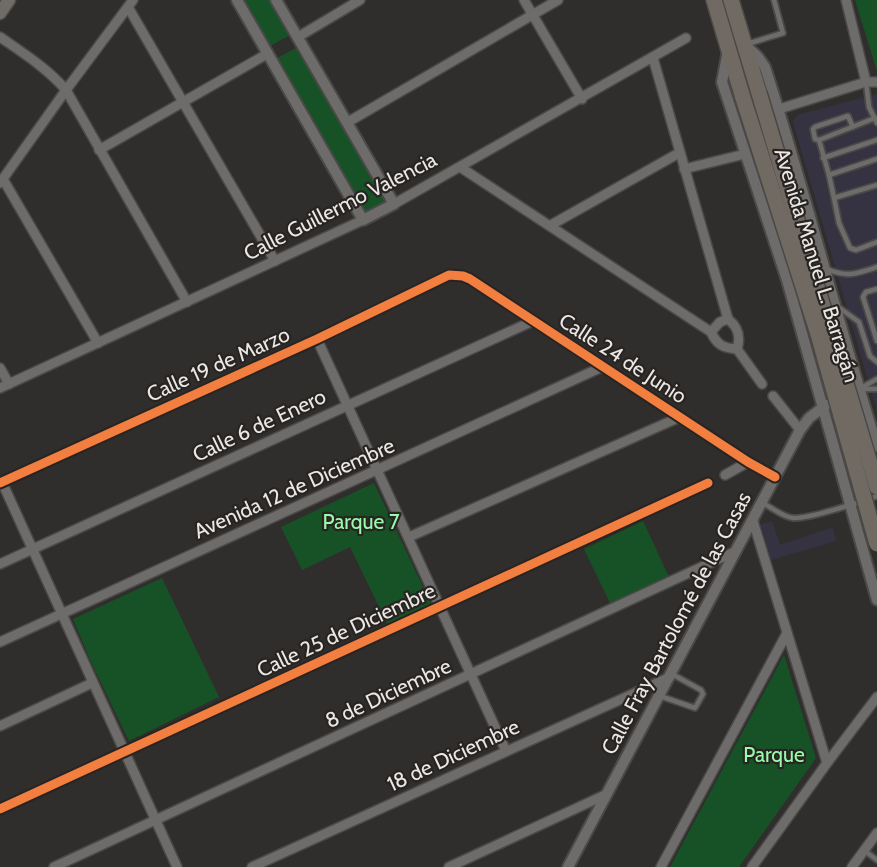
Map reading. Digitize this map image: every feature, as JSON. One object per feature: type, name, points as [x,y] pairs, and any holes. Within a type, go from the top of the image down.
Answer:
[{"type":"highway","name":"Avenida Manuel L. Barragán","points":[[714,0],[818,334],[877,544]]},
{"type":"highway","name":"Avenida Manuel L. Barragán","points":[[731,0],[877,487]]},
{"type":"street","points":[[237,0],[363,220]]},
{"type":"street","points":[[276,0],[394,204]]},
{"type":"street","points":[[298,37],[360,0]]},
{"type":"street","points":[[524,0],[582,99]]},
{"type":"street","points":[[348,122],[558,0]]},
{"type":"street","points":[[846,0],[866,82]]},
{"type":"street","points":[[98,343],[2,181],[66,90],[131,4],[275,261]]},
{"type":"street","points":[[0,37],[42,67],[66,90],[187,302]]},
{"type":"street","name":"Calle Guillermo Valencia","points":[[4,386],[363,220],[582,99],[686,38]]},
{"type":"street","points":[[744,45],[758,57],[765,67],[877,447]]},
{"type":"street","points":[[728,51],[722,82],[786,280],[877,600]]},
{"type":"street","points":[[99,150],[267,54]]},
{"type":"street","points":[[653,58],[728,319],[738,331],[740,340],[737,349]]},
{"type":"street","points":[[779,110],[866,82],[877,81]]},
{"type":"street","points":[[551,225],[679,153]]},
{"type":"street","points":[[684,169],[745,154]]},
{"type":"street","points":[[460,167],[711,332],[721,346],[737,349],[762,384]]},
{"type":"street","points":[[773,242],[788,245],[802,241],[813,224]]},
{"type":"street","points":[[786,280],[789,269],[800,259],[813,259],[824,267]]},
{"type":"street","name":"Calle 24 de Junio","points":[[449,275],[470,279],[748,462],[775,477]]},
{"type":"street","name":"Calle 19 de Marzo","points":[[1,482],[317,339],[449,275]]},
{"type":"street","points":[[711,332],[720,322],[728,319]]},
{"type":"street","name":"Calle 6 de Enero","points":[[0,564],[533,321]]},
{"type":"street","points":[[317,339],[506,751]]},
{"type":"street","name":"Avenida 12 de Diciembre","points":[[0,642],[602,367]]},
{"type":"street","points":[[0,368],[4,386]]},
{"type":"street","name":"Calle Fray Bartolomé de las Casas","points":[[568,867],[800,430],[823,406],[859,389]]},
{"type":"street","points":[[773,396],[800,430]]},
{"type":"street","points":[[409,537],[680,417]]},
{"type":"street","points":[[724,475],[748,462]]},
{"type":"street","points":[[1,482],[177,867]]},
{"type":"street","name":"Calle 25 de Diciembre","points":[[0,809],[708,483]]},
{"type":"street","points":[[857,532],[865,520],[877,516]]},
{"type":"street","points":[[753,521],[827,763]]},
{"type":"street","name":"8 de Diciembre","points":[[54,867],[736,551]]},
{"type":"street","points":[[661,867],[787,633]]},
{"type":"street","name":"18 de Diciembre","points":[[252,867],[671,676]]},
{"type":"street","points":[[0,726],[92,683]]},
{"type":"street","points":[[752,867],[877,698]]},
{"type":"street","points":[[449,867],[605,795]]},
{"type":"street","points":[[854,866],[877,833]]},
{"type":"lane","points":[[744,45],[783,33],[774,0]]},
{"type":"lane","points":[[819,140],[876,121],[869,107],[866,82]]},
{"type":"lane","points":[[853,127],[848,116],[813,129],[815,139],[819,140],[829,175],[839,223],[850,248],[856,250],[877,242]]},
{"type":"lane","points":[[824,158],[877,140]]},
{"type":"lane","points":[[829,175],[877,159]]},
{"type":"lane","points":[[834,198],[877,185]]},
{"type":"lane","points":[[824,267],[849,275],[877,267]]},
{"type":"lane","points":[[877,289],[866,292],[862,297],[877,341]]},
{"type":"lane","points":[[835,304],[859,322],[870,356],[877,362]]},
{"type":"lane","points":[[859,389],[877,379]]},
{"type":"lane","points":[[859,389],[877,389]]},
{"type":"lane","points":[[762,502],[786,516],[796,518],[851,505],[877,496]]},
{"type":"lane","points":[[660,696],[695,708],[703,694],[701,690],[671,676]]},
{"type":"lane","points":[[864,850],[877,860]]},
{"type":"shaded area","points":[[877,94],[877,411],[793,122],[797,115]]},
{"type":"shaded area","points":[[772,521],[780,545],[833,527],[836,541],[771,560],[761,524]]},
{"type":"green space","points":[[243,0],[269,0],[290,35],[270,46]]},
{"type":"green space","points":[[855,0],[877,0],[877,71]]},
{"type":"green space","points":[[296,48],[386,202],[364,213],[277,58]]},
{"type":"green space","name":"Parque 7","points":[[374,483],[431,604],[388,625],[350,547],[302,570],[281,527]]},
{"type":"green space","points":[[643,521],[670,579],[612,607],[584,549]]},
{"type":"green space","points":[[162,578],[219,697],[129,741],[73,619]]},
{"type":"green space","name":"Parque","points":[[784,655],[816,758],[739,867],[670,867]]},
{"type":"cycle path","points":[[0,483],[317,339],[449,275],[470,279],[748,462],[775,477]]},
{"type":"cycle path","points":[[0,809],[708,483]]}]
